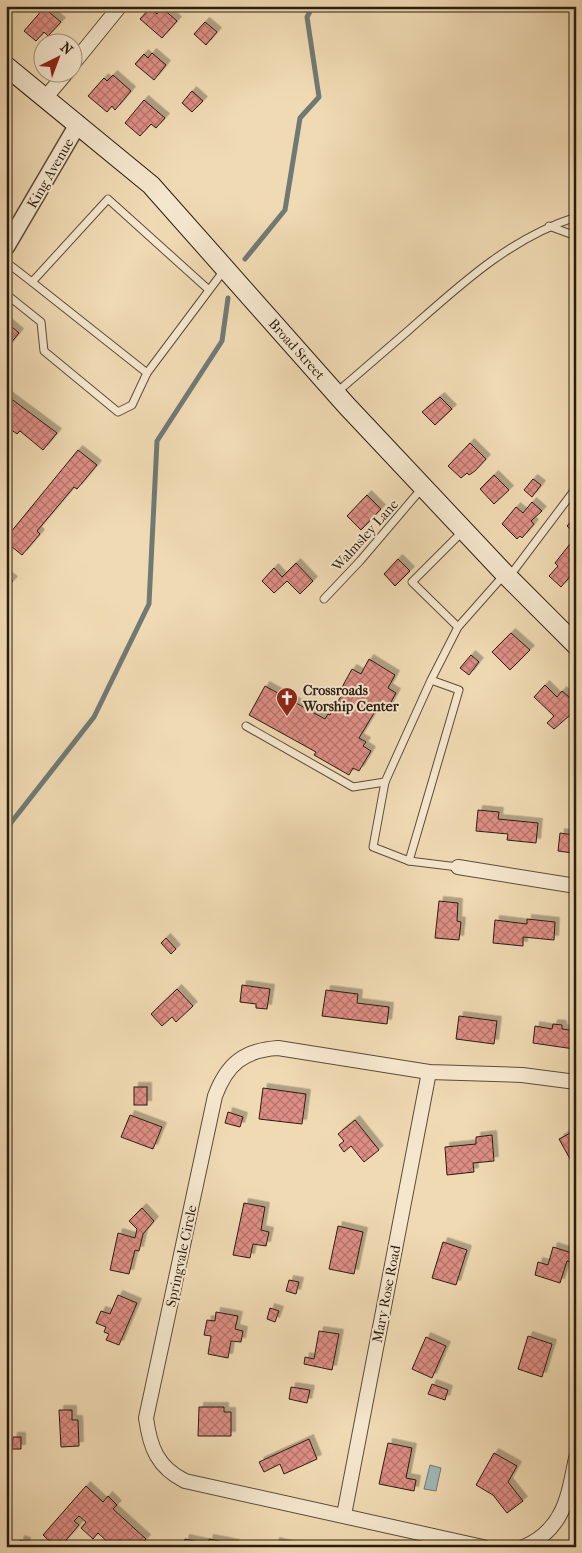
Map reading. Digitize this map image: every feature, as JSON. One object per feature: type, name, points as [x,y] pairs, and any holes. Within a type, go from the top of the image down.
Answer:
[{"type":"main road","name":"Broad Street","points":[[6,66],[151,185],[336,393],[507,576],[576,645]]},
{"type":"street","points":[[82,53],[120,6]]},
{"type":"street","points":[[46,97],[59,82]]},
{"type":"street","name":"King Avenue","points":[[6,247],[78,124]]},
{"type":"street","points":[[458,867],[576,886]]},
{"type":"street","name":"Springvale Circle","points":[[483,1547],[185,1481],[170,1474],[157,1457],[148,1436],[146,1418],[215,1096],[226,1073],[243,1057],[258,1049],[278,1048],[429,1072],[522,1075],[576,1082]]},
{"type":"street","name":"Mary Rose Road","points":[[344,1515],[429,1072]]},
{"type":"street","points":[[524,1547],[548,1532],[562,1513],[576,1458]]},
{"type":"lane","points":[[32,282],[108,199],[209,290]]},
{"type":"lane","points":[[336,393],[479,270],[518,243],[549,226],[576,217]]},
{"type":"lane","points":[[549,226],[576,236]]},
{"type":"lane","points":[[6,262],[147,373]]},
{"type":"lane","points":[[6,294],[41,322],[44,351],[118,412],[132,405],[147,373],[225,268]]},
{"type":"lane","name":"Walmsley Lane","points":[[324,599],[360,561],[424,487]]},
{"type":"lane","points":[[458,867],[409,861],[373,847],[385,782],[431,680],[458,627],[507,576],[576,488]]},
{"type":"lane","points":[[458,627],[412,582],[465,530]]},
{"type":"lane","points":[[409,861],[459,690],[431,680]]},
{"type":"lane","points":[[246,726],[353,787],[385,782]]},
{"type":"water","points":[[430,1465],[441,1468],[436,1491],[424,1489]]},
{"type":"building","points":[[44,8],[61,22],[52,32],[32,32],[32,38],[24,31]]},
{"type":"building","points":[[150,8],[157,14],[162,8],[177,21],[162,38],[140,19]]},
{"type":"building","points":[[205,22],[217,32],[206,45],[194,34]]},
{"type":"building","points":[[152,53],[166,65],[154,80],[135,64],[144,54],[148,58]]},
{"type":"building","points":[[113,75],[131,91],[115,110],[112,106],[107,112],[88,96],[104,78],[107,81]]},
{"type":"building","points":[[192,91],[203,101],[192,112],[182,103]]},
{"type":"building","points":[[144,100],[165,118],[156,128],[151,124],[140,136],[125,123]]},
{"type":"building","points":[[6,322],[19,333],[6,349]]},
{"type":"building","points":[[6,395],[57,433],[43,450],[20,431],[17,434],[6,426]]},
{"type":"building","points":[[440,397],[452,409],[435,425],[422,412]]},
{"type":"building","points":[[470,443],[486,459],[475,471],[469,475],[467,473],[461,478],[448,466]]},
{"type":"building","points":[[78,450],[97,465],[77,489],[74,487],[37,531],[40,534],[22,555],[6,542],[6,538]]},
{"type":"building","points":[[494,475],[509,490],[494,504],[480,489]]},
{"type":"building","points":[[533,479],[541,485],[532,497],[524,490]]},
{"type":"building","points":[[367,495],[381,509],[361,530],[347,516]]},
{"type":"building","points":[[532,502],[542,511],[531,521],[534,524],[522,538],[520,536],[517,539],[502,524],[516,507],[523,513]]},
{"type":"building","points":[[576,516],[576,533],[575,533],[567,526]]},
{"type":"building","points":[[570,544],[576,549],[576,565],[571,570],[574,572],[561,587],[549,576],[558,566],[555,563]]},
{"type":"building","points":[[398,559],[410,571],[395,586],[384,574]]},
{"type":"building","points":[[296,563],[313,581],[300,594],[287,581],[274,593],[262,581],[274,568],[282,577]]},
{"type":"building","points":[[6,575],[13,581],[6,588]]},
{"type":"building","points":[[511,633],[530,650],[510,670],[492,652]]},
{"type":"building","points":[[471,655],[479,662],[469,675],[460,668]]},
{"type":"building","name":"Crossroads Worship Center","points":[[369,659],[395,675],[388,688],[396,693],[385,713],[377,708],[359,738],[366,742],[363,746],[371,751],[359,771],[353,768],[349,775],[314,755],[316,752],[249,715],[265,686],[325,719],[328,714],[330,715],[344,691],[341,689],[352,669],[361,674]]},
{"type":"building","points":[[545,685],[557,697],[562,691],[576,703],[576,710],[554,729],[547,723],[554,716],[534,697]]},
{"type":"building","points":[[478,810],[499,812],[498,819],[538,823],[536,843],[507,840],[508,834],[476,831]]},
{"type":"building","points":[[560,833],[573,835],[572,844],[574,844],[576,833],[576,857],[573,856],[573,853],[558,851]]},
{"type":"building","points":[[439,901],[458,903],[457,921],[461,922],[459,940],[435,938]]},
{"type":"building","points":[[527,919],[555,922],[554,940],[523,937],[523,946],[493,943],[495,920],[527,924]]},
{"type":"building","points":[[166,938],[176,949],[171,954],[161,943]]},
{"type":"building","points":[[242,985],[270,989],[267,1009],[256,1008],[256,1004],[240,1002]]},
{"type":"building","points":[[177,989],[193,1006],[176,1022],[172,1017],[162,1026],[151,1014]]},
{"type":"building","points":[[326,990],[358,994],[357,1003],[389,1007],[387,1024],[322,1016]]},
{"type":"building","points":[[459,1016],[497,1021],[494,1044],[456,1039]]},
{"type":"building","points":[[553,1024],[562,1025],[562,1029],[576,1031],[574,1049],[533,1043],[535,1026],[552,1029]]},
{"type":"building","points":[[134,1087],[147,1087],[147,1105],[134,1105]]},
{"type":"building","points":[[263,1088],[306,1094],[302,1124],[259,1119]]},
{"type":"building","points":[[228,1112],[243,1117],[240,1127],[225,1123]]},
{"type":"building","points":[[130,1115],[162,1127],[153,1149],[121,1137]]},
{"type":"building","points":[[355,1120],[379,1150],[364,1162],[351,1146],[344,1152],[339,1145],[344,1141],[338,1134]]},
{"type":"building","points":[[576,1130],[576,1168],[575,1168],[559,1139]]},
{"type":"building","points":[[492,1135],[494,1161],[473,1163],[474,1172],[447,1175],[445,1147],[476,1144],[476,1137]]},
{"type":"building","points":[[244,1203],[265,1207],[261,1230],[269,1232],[266,1246],[253,1244],[250,1258],[233,1255]]},
{"type":"building","points":[[142,1208],[154,1221],[143,1234],[139,1251],[135,1250],[129,1274],[110,1270],[118,1233],[135,1238],[137,1229],[129,1221]]},
{"type":"building","points":[[338,1226],[363,1232],[354,1274],[329,1269]]},
{"type":"building","points":[[443,1242],[467,1250],[456,1285],[432,1278]]},
{"type":"building","points":[[553,1247],[575,1254],[572,1262],[567,1261],[560,1283],[535,1275],[538,1262],[548,1265]]},
{"type":"building","points":[[289,1280],[299,1282],[296,1294],[286,1291]]},
{"type":"building","points":[[118,1295],[137,1303],[119,1345],[106,1340],[109,1334],[104,1332],[106,1327],[96,1323],[101,1311],[110,1314]]},
{"type":"building","points":[[270,1308],[279,1311],[275,1322],[267,1319]]},
{"type":"building","points":[[216,1312],[238,1316],[235,1329],[243,1331],[241,1342],[231,1341],[228,1358],[208,1354],[211,1336],[204,1335],[207,1320],[215,1321]]},
{"type":"building","points":[[319,1331],[339,1334],[332,1370],[304,1364],[305,1357],[314,1359]]},
{"type":"building","points":[[528,1336],[552,1344],[542,1377],[518,1369]]},
{"type":"building","points":[[426,1337],[446,1346],[432,1378],[412,1369]]},
{"type":"building","points":[[432,1384],[448,1390],[445,1400],[428,1394]]},
{"type":"building","points":[[291,1387],[310,1390],[307,1403],[289,1399]]},
{"type":"building","points":[[199,1407],[224,1407],[224,1412],[231,1412],[231,1436],[198,1436]]},
{"type":"building","points":[[59,1410],[72,1410],[72,1420],[78,1420],[79,1446],[61,1447]]},
{"type":"building","points":[[13,1437],[21,1437],[21,1449],[12,1449]]},
{"type":"building","points":[[309,1439],[317,1459],[284,1474],[280,1464],[264,1472],[259,1462]]},
{"type":"building","points":[[388,1443],[412,1448],[406,1478],[416,1480],[414,1491],[379,1484]]},
{"type":"building","points":[[494,1453],[517,1466],[508,1482],[523,1501],[507,1513],[493,1495],[476,1485]]},
{"type":"building","points":[[86,1486],[103,1502],[108,1496],[117,1505],[113,1509],[146,1539],[139,1547],[113,1547],[98,1533],[93,1539],[81,1528],[86,1522],[79,1516],[74,1521],[79,1525],[60,1547],[56,1547],[43,1535]]},
{"type":"building","points":[[185,1539],[208,1544],[209,1539],[235,1544],[234,1547],[183,1547]]},
{"type":"building","points":[[20,1540],[26,1542],[25,1547],[18,1547]]},
{"type":"building","points":[[275,1542],[295,1547],[274,1547]]},
{"type":"waterway","points":[[245,259],[285,210],[300,118],[319,97],[307,17],[313,6]]},
{"type":"waterway","points":[[6,829],[94,717],[149,604],[157,441],[222,341],[228,298]]},
{"type":"place","name":"Crossroads Worship Center","points":[[287,717]]}]
